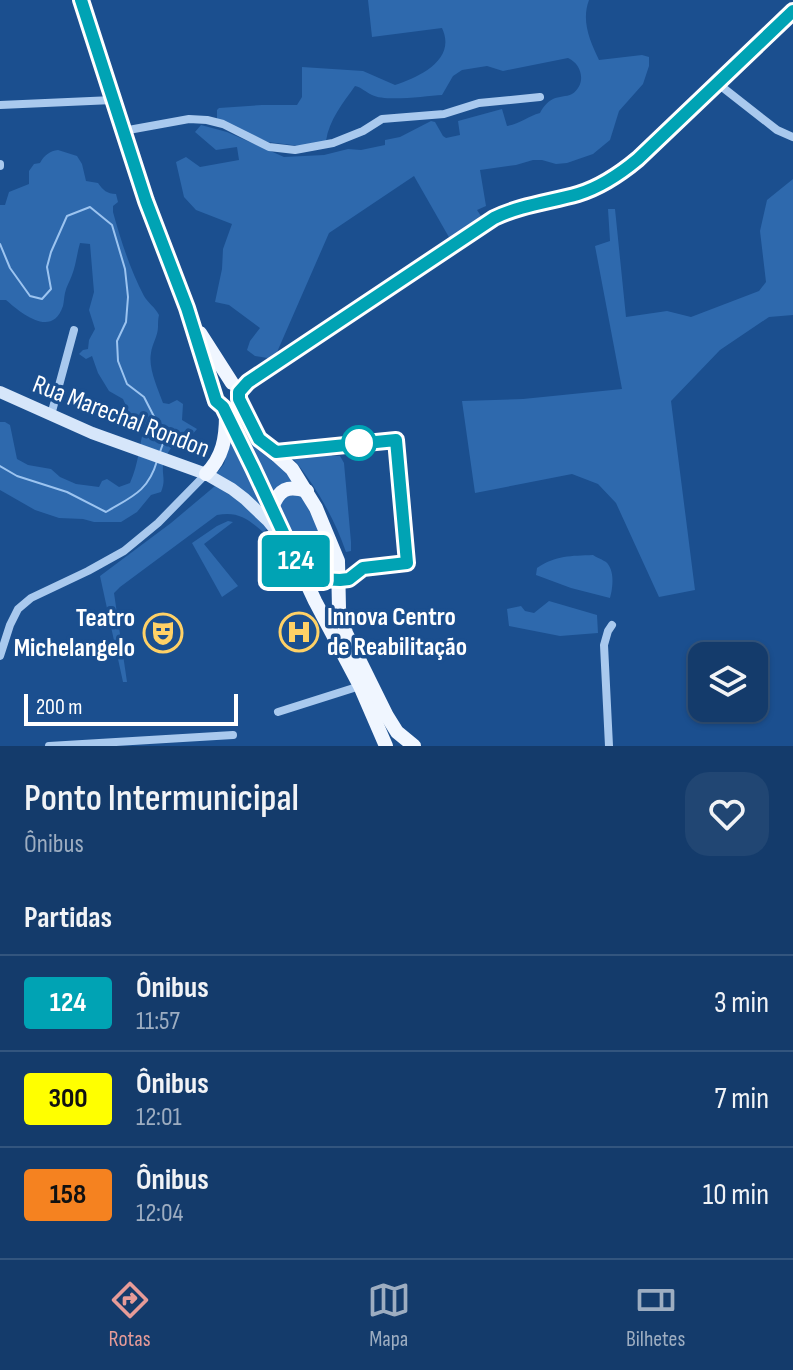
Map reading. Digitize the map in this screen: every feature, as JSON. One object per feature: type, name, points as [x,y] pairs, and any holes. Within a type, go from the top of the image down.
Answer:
[{"type":"main road","points":[[81,0],[146,201],[187,308],[216,401],[224,411],[360,686],[386,746]]},
{"type":"main road","points":[[187,308],[239,388],[259,439],[288,465],[307,491],[338,561],[339,609],[346,633],[387,716],[397,732],[414,746]]},
{"type":"main road","points":[[214,394],[218,384],[224,382],[239,388]]},
{"type":"main road","points":[[224,411],[233,406],[239,388]]},
{"type":"main road","points":[[206,474],[221,455],[226,430],[224,411]]},
{"type":"main road","points":[[272,508],[283,490],[307,491]]},
{"type":"main road","points":[[301,571],[320,579],[340,580]]},
{"type":"street","points":[[239,388],[494,218],[509,211],[578,194],[619,175],[793,11]]},
{"type":"street","points":[[717,83],[777,130],[793,137]]},
{"type":"street","points":[[123,131],[189,119],[207,120],[223,124],[269,147],[295,150],[346,139],[382,119],[444,114],[479,103],[540,97]]},
{"type":"street","points":[[0,105],[113,100]]},
{"type":"street","points":[[51,415],[74,330]]},
{"type":"street","name":"Rua Marechal Rondon","points":[[0,392],[51,415],[206,474],[257,509],[292,553]]},
{"type":"street","points":[[0,656],[18,609],[31,598],[124,551],[158,523],[206,474]]},
{"type":"street","points":[[609,746],[604,645],[612,625]]},
{"type":"street","points":[[278,712],[360,686]]},
{"type":"street","points":[[49,746],[233,735]]},
{"type":"shaded area","points":[[368,0],[589,0],[586,23],[599,60],[642,55],[649,57],[649,66],[643,84],[619,111],[610,140],[593,154],[567,163],[533,160],[480,170],[486,206],[477,210],[481,216],[450,239],[414,176],[329,233],[274,359],[255,356],[247,350],[260,328],[229,305],[215,302],[223,249],[232,224],[196,210],[184,197],[176,162],[186,157],[200,167],[239,160],[237,147],[216,150],[195,132],[201,125],[227,132],[284,157],[324,155],[385,145],[385,140],[400,137],[431,121],[446,138],[460,135],[458,121],[502,109],[507,126],[512,125],[540,113],[549,102],[572,94],[580,85],[579,69],[568,58],[503,71],[487,66],[462,70],[453,76],[442,95],[386,98],[355,86],[333,119],[326,141],[300,146],[268,142],[217,119],[219,108],[297,105],[302,97],[302,67],[363,71],[395,85],[433,66],[444,49],[442,28],[372,37]]},
{"type":"shaded area","points":[[58,150],[77,156],[86,181],[98,183],[106,191],[116,194],[118,202],[113,206],[113,212],[126,255],[144,296],[159,315],[150,359],[156,385],[163,403],[177,400],[183,404],[182,420],[197,429],[191,436],[185,431],[169,452],[163,465],[161,492],[151,495],[137,512],[121,522],[59,518],[35,510],[0,490],[0,422],[10,425],[17,459],[28,465],[51,469],[76,484],[99,487],[107,479],[119,487],[130,483],[145,424],[132,419],[123,399],[109,391],[92,356],[86,359],[79,354],[88,349],[95,329],[89,310],[94,292],[90,244],[80,243],[63,306],[52,321],[36,320],[6,300],[0,300],[0,205],[5,205],[9,192],[29,184],[29,171],[34,164]]},
{"type":"shaded area","points":[[793,179],[793,315],[769,317],[720,350],[671,401],[695,590],[659,597],[616,503],[598,484],[572,474],[475,493],[462,401],[523,399],[622,389],[595,246],[610,241],[608,209],[615,209],[626,317],[667,311],[691,317],[759,291],[766,282],[760,231],[767,200]]},
{"type":"shaded area","points":[[240,407],[298,484],[273,493],[235,410]]},
{"type":"shaded area","points":[[231,438],[272,521],[215,475],[224,464]]},
{"type":"shaded area","points":[[331,452],[332,456],[340,456],[344,463],[351,542],[351,551],[346,552],[323,502],[292,457]]},
{"type":"shaded area","points":[[215,486],[243,505],[267,529],[263,532],[237,515],[217,515],[114,593],[127,682],[123,682],[100,576]]},
{"type":"shaded area","points":[[284,495],[302,496],[328,549],[335,574],[320,573],[307,565],[281,510]]},
{"type":"shaded area","points":[[228,521],[233,522],[204,544],[238,586],[222,597],[192,543]]},
{"type":"shaded area","points":[[593,555],[606,562],[611,570],[610,598],[536,575],[537,568],[551,561]]},
{"type":"shaded area","points":[[549,601],[597,615],[598,633],[560,636],[509,626],[507,609],[521,606],[525,611],[534,613]]},
{"type":"waterway","points":[[0,244],[10,268],[30,296],[42,299],[51,289],[47,267],[67,216],[90,207],[112,225],[125,269],[128,297],[126,322],[117,341],[118,361],[127,384],[144,397],[165,438],[160,452]]},
{"type":"waterway","points":[[0,466],[17,476],[67,492],[106,512],[144,487],[157,461]]},
{"type":"bus line","name":"124","points":[[81,0],[146,201],[187,308],[216,401],[223,407],[301,571],[320,579],[333,580],[349,579],[363,568],[407,563],[396,440],[276,452],[259,439],[239,399],[239,392],[248,382],[494,218],[509,211],[578,194],[619,175],[793,11]]},
{"type":"place","name":"Innova Centro de Reabilitação","points":[[299,632]]},
{"type":"place","name":"Teatro Michelangelo","points":[[163,633]]}]
